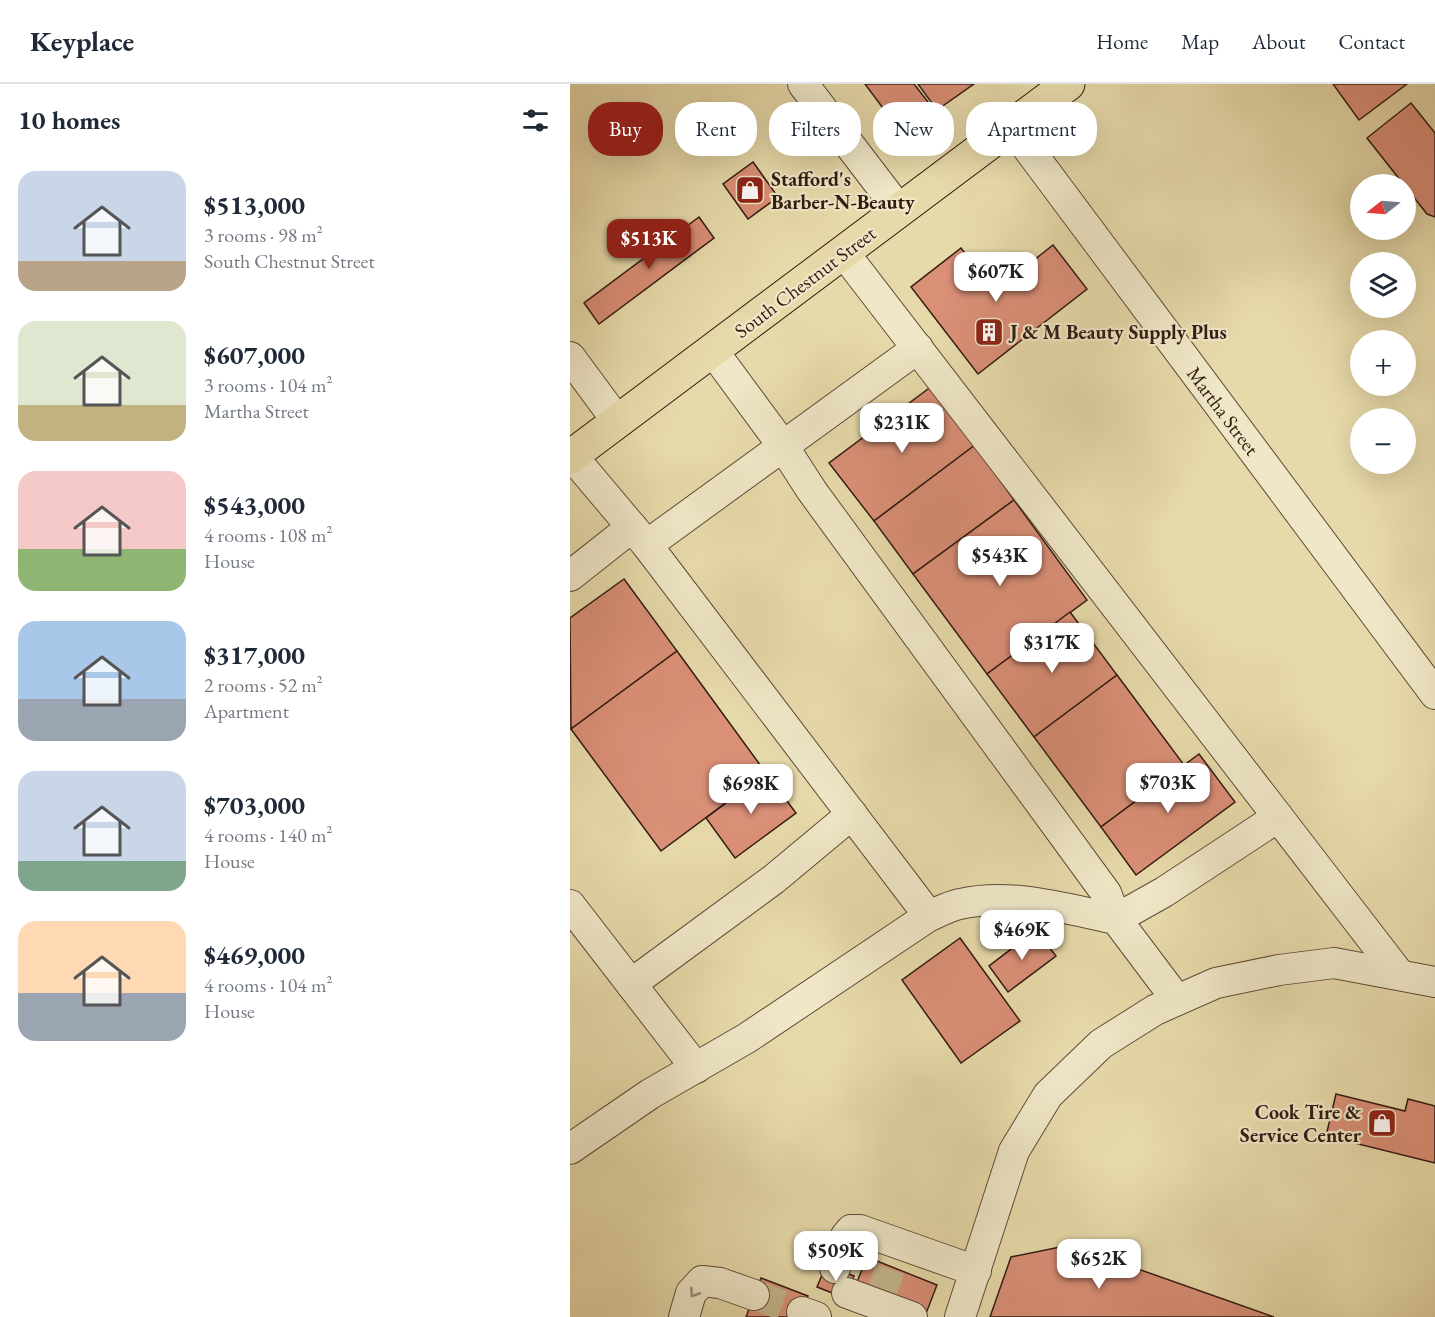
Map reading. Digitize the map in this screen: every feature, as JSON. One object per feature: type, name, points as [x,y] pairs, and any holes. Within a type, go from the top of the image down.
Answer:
[{"type":"main road","name":"South Chestnut Street","points":[[1045,102],[1068,84]]},
{"type":"main road","name":"South Chestnut Street","points":[[571,457],[973,156]]},
{"type":"street","points":[[803,84],[900,211]]},
{"type":"street","name":"Martha Street","points":[[1034,156],[1435,694]]},
{"type":"street","points":[[844,253],[1399,974]]},
{"type":"street","points":[[570,576],[640,536],[783,446],[918,348]]},
{"type":"street","points":[[713,351],[783,446],[812,491],[1106,893],[1116,919],[1177,1000]]},
{"type":"street","points":[[570,357],[618,422]]},
{"type":"street","points":[[571,457],[640,536],[929,916]]},
{"type":"street","points":[[631,984],[774,879],[852,814]]},
{"type":"street","points":[[570,1149],[650,1094],[747,1038],[929,916],[959,904],[988,901],[1036,903],[1116,919],[1164,892],[1278,817]]},
{"type":"street","points":[[570,905],[696,1068]]},
{"type":"street","points":[[960,1317],[1014,1150],[1048,1095],[1101,1044],[1155,1010],[1216,982],[1279,970],[1334,963],[1435,981]]},
{"type":"street","points":[[912,1317],[841,1280],[846,1236],[851,1230],[860,1230],[895,1255],[976,1271]]},
{"type":"street","points":[[684,1317],[691,1293],[702,1281],[720,1283],[754,1295]]},
{"type":"building","points":[[865,84],[914,84],[928,102],[878,102]]},
{"type":"building","points":[[918,84],[974,84],[948,102],[931,102]]},
{"type":"building","points":[[1333,84],[1407,84],[1359,120]]},
{"type":"building","points":[[1411,103],[1435,133],[1435,217],[1427,214],[1416,200],[1416,174],[1395,174],[1367,138]]},
{"type":"building","name":"Stafford's Barber-N-Beauty","points":[[753,162],[778,197],[748,219],[723,184]]},
{"type":"building","points":[[699,217],[714,238],[599,324],[584,303]]},
{"type":"building","name":"J & M Beauty Supply Plus","points":[[1053,245],[1087,289],[978,374],[911,287],[961,248],[995,291]]},
{"type":"building","points":[[932,386],[975,445],[874,521],[829,463]]},
{"type":"building","points":[[975,445],[1014,500],[913,574],[874,521]]},
{"type":"building","points":[[1014,500],[1087,600],[987,674],[913,574]]},
{"type":"building","points":[[624,579],[677,651],[571,729],[570,618]]},
{"type":"building","points":[[1070,612],[1117,675],[1034,737],[987,674]]},
{"type":"building","points":[[677,651],[766,773],[661,851],[571,729]]},
{"type":"building","points":[[1117,675],[1184,765],[1101,827],[1034,737]]},
{"type":"building","points":[[1199,754],[1235,802],[1136,875],[1101,827]]},
{"type":"building","points":[[766,773],[796,813],[735,858],[706,818]]},
{"type":"building","points":[[1036,930],[1056,956],[1008,992],[989,966]]},
{"type":"building","points":[[960,938],[1020,1021],[961,1063],[902,980]]},
{"type":"building","name":"Cook Tire & Service Center","points":[[1336,1094],[1405,1111],[1408,1099],[1435,1106],[1435,1163],[1326,1136]]},
{"type":"building","points":[[1070,1245],[1274,1317],[990,1317],[1011,1257]]},
{"type":"building","points":[[867,1257],[937,1285],[925,1316],[855,1287]]},
{"type":"building","points":[[826,1265],[854,1276],[845,1298],[817,1287]]},
{"type":"building","points":[[761,1278],[808,1296],[800,1317],[746,1317]]},
{"type":"tunnel","points":[[880,1297],[891,1266]]},
{"type":"tunnel","points":[[754,1295],[802,1312]]},
{"type":"place","name":"Stafford's Barber-N-Beauty","points":[[750,190]]},
{"type":"place","name":"J & M Beauty Supply Plus","points":[[989,332]]},
{"type":"place","name":"Cook Tire & Service Center","points":[[1382,1123]]}]
